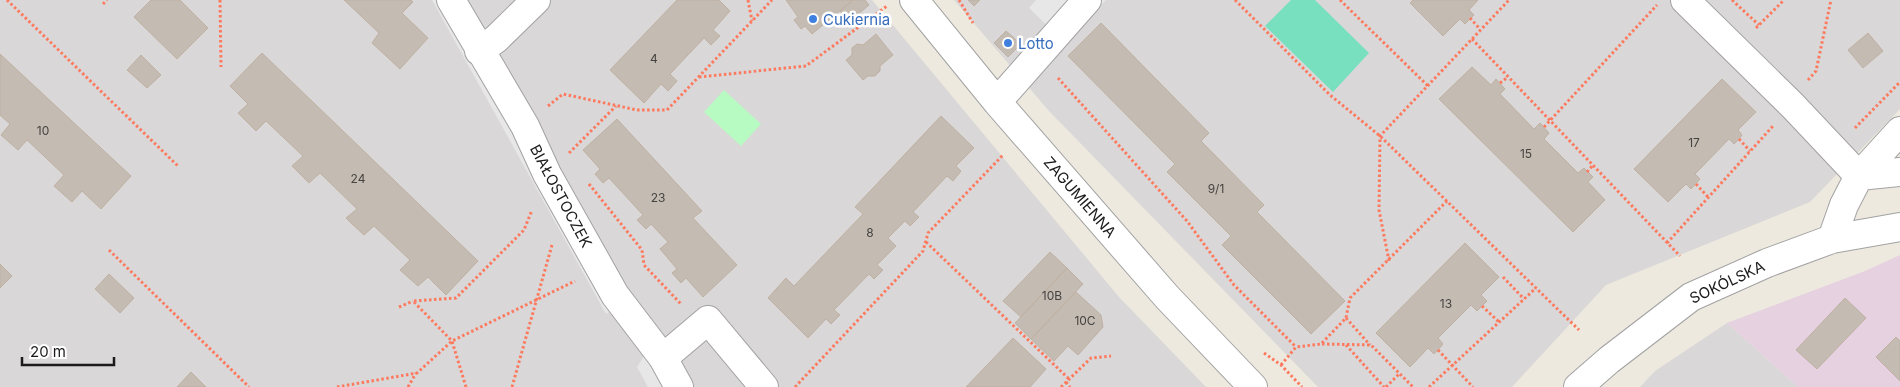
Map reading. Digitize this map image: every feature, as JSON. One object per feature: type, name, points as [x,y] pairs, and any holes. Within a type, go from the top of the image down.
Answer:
[{"type":"street","name":"BIAŁOSTOCZEK","points":[[451,0],[480,53],[525,126],[547,174],[600,269],[616,295],[664,358],[679,387]]},
{"type":"street","points":[[480,53],[496,40],[536,0]]},
{"type":"street","points":[[997,102],[1087,0]]},
{"type":"street","points":[[1685,0],[1792,106],[1859,176]]},
{"type":"street","name":"ZAGUMIENNA","points":[[902,1],[997,102],[1167,297],[1253,387]]},
{"type":"street","points":[[1832,239],[1844,205],[1859,176],[1900,131]]},
{"type":"street","points":[[1859,176],[1900,172]]},
{"type":"street","name":"SOKÓLSKA","points":[[1578,387],[1609,360],[1691,296],[1767,263],[1832,239],[1900,227]]},
{"type":"street","points":[[664,358],[708,320],[764,387]]},
{"type":"path","points":[[7,0],[179,166]]},
{"type":"path","points":[[103,4],[107,0]]},
{"type":"path","points":[[220,0],[221,67]]},
{"type":"path","points":[[748,0],[752,21]]},
{"type":"path","points":[[563,94],[637,110],[667,110],[772,0]]},
{"type":"path","points":[[1234,0],[1330,95],[1380,136],[1579,330]]},
{"type":"path","points":[[1340,0],[1428,86]]},
{"type":"path","points":[[1389,261],[1379,210],[1380,136],[1509,0]]},
{"type":"path","points":[[1544,127],[1662,0]]},
{"type":"path","points":[[1732,0],[1759,25]]},
{"type":"path","points":[[1734,49],[1784,0]]},
{"type":"path","points":[[1667,243],[1792,106],[1798,90],[1816,71],[1831,0]]},
{"type":"path","points":[[698,77],[806,66],[902,1]]},
{"type":"path","points":[[1470,18],[1480,30]]},
{"type":"path","points":[[1472,39],[1680,256]]},
{"type":"path","points":[[1038,55],[1187,221],[1234,284],[1296,346]]},
{"type":"path","points":[[1500,84],[1508,77]]},
{"type":"path","points":[[1834,149],[1900,82]]},
{"type":"path","points":[[567,156],[616,106]]},
{"type":"path","points":[[1738,139],[1750,151]]},
{"type":"path","points":[[795,387],[923,251],[928,234],[1004,155]]},
{"type":"path","points":[[1587,172],[1593,165]]},
{"type":"path","points":[[399,307],[413,301],[456,298],[524,230],[547,174]]},
{"type":"path","points":[[585,178],[642,250],[644,265],[701,326]]},
{"type":"path","points":[[1696,184],[1708,197]]},
{"type":"path","points":[[1321,344],[1346,318],[1350,298],[1447,201]]},
{"type":"path","points":[[512,387],[555,233],[565,207]]},
{"type":"path","points":[[926,242],[1068,381],[1070,387]]},
{"type":"path","points":[[109,250],[249,387]]},
{"type":"path","points":[[408,387],[417,373],[452,341],[600,269]]},
{"type":"path","points":[[1503,277],[1524,299]]},
{"type":"path","points":[[1429,387],[1536,288]]},
{"type":"path","points":[[413,301],[452,341],[466,387]]},
{"type":"path","points":[[1482,306],[1499,322]]},
{"type":"path","points":[[1346,318],[1413,387]]},
{"type":"path","points":[[1281,365],[1296,346],[1321,344],[1371,345]]},
{"type":"path","points":[[1346,344],[1385,387],[1399,374]]},
{"type":"path","points":[[1438,350],[1473,387]]},
{"type":"path","points":[[1061,387],[1091,358],[1111,356]]},
{"type":"path","points":[[337,387],[417,373]]},
{"type":"shaded area","points":[[0,0],[872,0],[1119,297],[1206,387],[0,387]]},
{"type":"shaded area","points":[[432,0],[443,0],[614,309],[606,314]]},
{"type":"shaded area","points":[[954,0],[1900,0],[1900,109],[1810,202],[1606,285],[1512,387],[1318,387],[1049,111]]},
{"type":"shaded area","points":[[1036,0],[1106,0],[1064,42],[1029,8]]},
{"type":"shaded area","points":[[1900,255],[1900,387],[1798,387],[1727,323],[1865,271]]},
{"type":"shaded area","points":[[1727,323],[1798,387],[1640,387],[1655,371]]},
{"type":"shaded area","points":[[648,350],[669,387],[648,387],[637,367]]},
{"type":"green space","points":[[1291,0],[1315,0],[1369,53],[1333,92],[1265,26]]},
{"type":"green space","points":[[724,90],[761,124],[741,146],[704,112]]},
{"type":"building","points":[[151,0],[180,0],[208,28],[177,59],[134,17]]},
{"type":"building","points":[[344,0],[411,0],[413,2],[402,13],[428,38],[400,69],[372,43],[379,33]]},
{"type":"building","points":[[677,0],[719,0],[730,11],[713,30],[720,36],[711,45],[704,38],[670,74],[677,81],[668,91],[661,84],[644,103],[610,70]]},
{"type":"building","name":"Cukiernia","points":[[786,0],[853,0],[812,34],[805,26],[801,29],[794,20],[798,17]]},
{"type":"building","points":[[853,0],[865,0],[869,5],[849,22],[840,11]]},
{"type":"building","points":[[968,0],[980,0],[974,6]]},
{"type":"building","points":[[1413,0],[1478,0],[1469,10],[1474,15],[1465,24],[1460,19],[1443,36],[1410,3]]},
{"type":"building","points":[[1101,23],[1209,133],[1201,141],[1264,205],[1257,212],[1345,301],[1311,334],[1222,245],[1231,236],[1167,172],[1175,164],[1068,56]]},
{"type":"building","name":"Lotto","points":[[1006,31],[1021,44],[1008,57],[994,43]]},
{"type":"building","points":[[1868,33],[1883,51],[1863,68],[1848,50]]},
{"type":"building","points":[[876,34],[893,55],[880,66],[880,71],[875,76],[868,76],[863,80],[846,60],[852,55],[852,48],[857,44],[863,45]]},
{"type":"building","points":[[262,53],[478,261],[446,295],[428,277],[418,286],[400,270],[410,260],[374,226],[364,235],[351,223],[346,218],[357,209],[320,173],[309,183],[292,166],[303,156],[266,121],[256,131],[238,113],[248,104],[230,86]]},
{"type":"building","points":[[0,54],[131,176],[101,209],[82,191],[72,202],[54,186],[64,175],[27,140],[18,150],[1,135],[10,124],[0,115]]},
{"type":"building","points":[[141,55],[161,75],[147,88],[127,70]]},
{"type":"building","points":[[1472,67],[1491,85],[1496,79],[1505,89],[1500,94],[1534,129],[1540,123],[1549,133],[1544,139],[1578,173],[1584,168],[1593,177],[1588,182],[1605,200],[1573,232],[1439,99]]},
{"type":"building","points":[[1722,79],[1756,112],[1738,130],[1742,135],[1739,139],[1734,144],[1729,139],[1695,174],[1700,179],[1691,189],[1686,184],[1668,202],[1634,169]]},
{"type":"building","points":[[941,116],[974,148],[956,166],[961,171],[953,181],[947,176],[913,212],[919,217],[910,226],[905,221],[888,238],[896,246],[877,265],[883,270],[874,279],[869,274],[834,310],[840,315],[831,324],[826,319],[808,338],[768,298],[786,278],[794,286],[863,214],[855,207]]},
{"type":"building","points":[[617,119],[702,211],[693,218],[737,265],[703,297],[686,278],[681,283],[672,273],[677,269],[660,249],[668,242],[651,224],[646,229],[637,220],[643,215],[609,178],[603,183],[595,174],[600,169],[583,150]]},
{"type":"building","points":[[1465,243],[1499,277],[1481,295],[1487,301],[1477,311],[1471,305],[1438,338],[1443,344],[1438,350],[1434,354],[1428,348],[1410,367],[1376,333]]},
{"type":"building","points":[[1050,252],[1067,268],[1021,317],[1003,301]]},
{"type":"building","points":[[0,264],[12,276],[0,288]]},
{"type":"building","points":[[1067,268],[1083,284],[1031,339],[1015,323]]},
{"type":"building","points":[[109,274],[134,298],[120,313],[95,289]]},
{"type":"building","points":[[1076,292],[1101,315],[1103,327],[1078,355],[1068,346],[1054,361],[1031,339]]},
{"type":"building","points":[[1845,298],[1866,318],[1817,369],[1796,350]]},
{"type":"building","points":[[1896,337],[1900,341],[1900,381],[1876,357]]},
{"type":"building","points":[[1013,338],[1046,369],[1030,387],[966,387]]},
{"type":"building","points":[[191,372],[206,387],[177,387]]},
{"type":"place","name":"Cukiernia","points":[[813,19]]},
{"type":"place","name":"Lotto","points":[[1008,43]]}]
